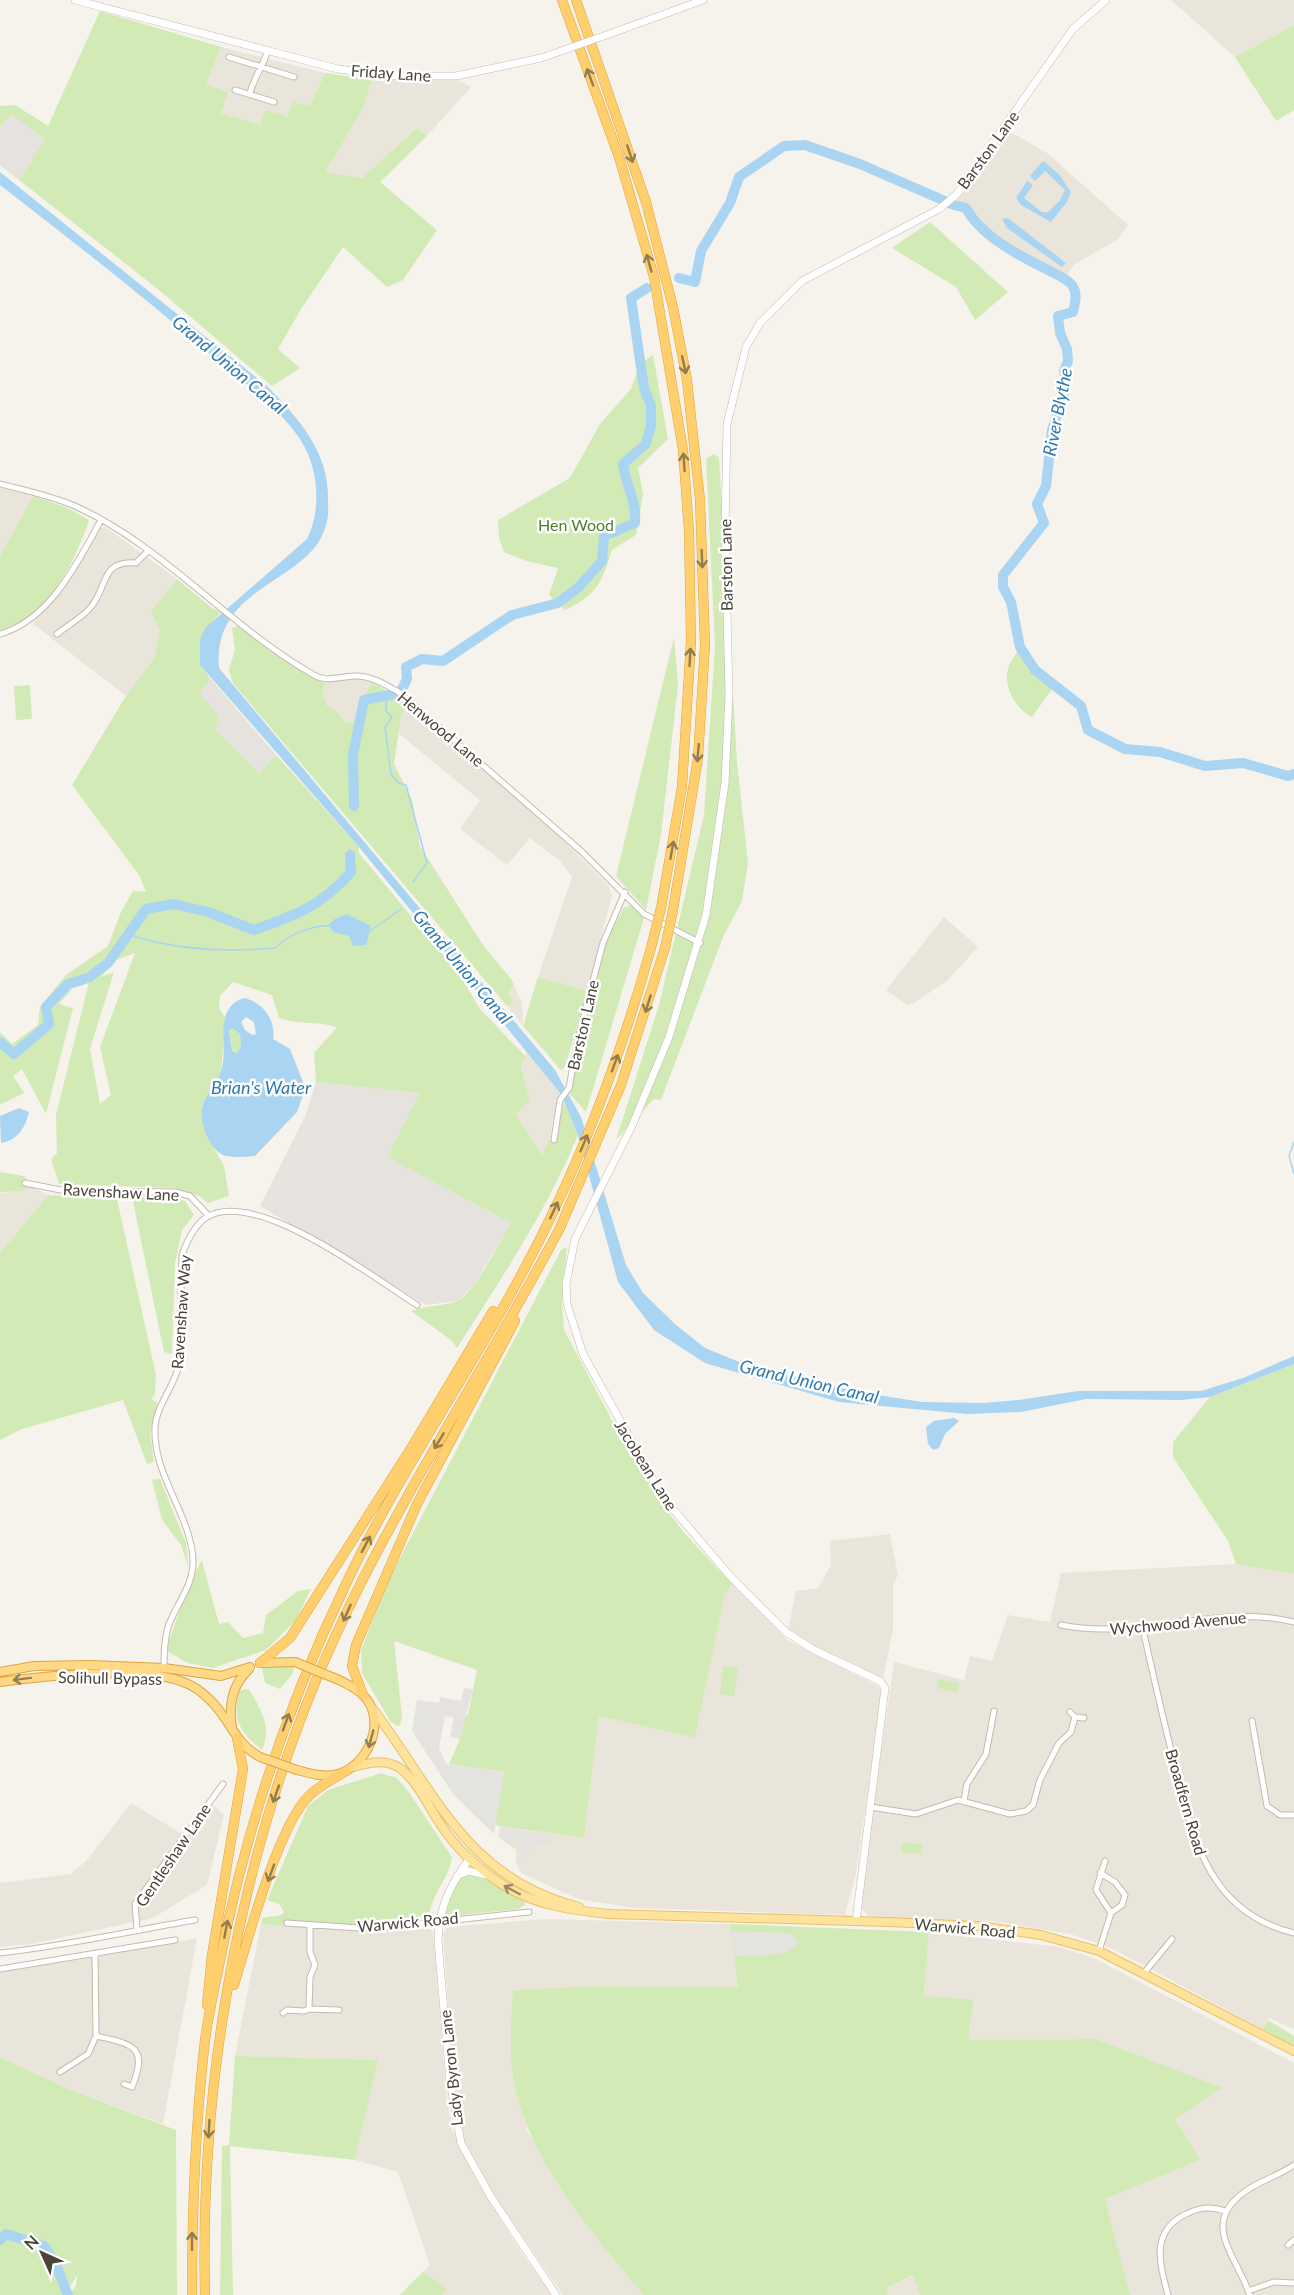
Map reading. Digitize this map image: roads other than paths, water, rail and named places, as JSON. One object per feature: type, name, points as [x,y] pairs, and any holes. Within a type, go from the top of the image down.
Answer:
[{"type":"highway","points":[[207,2028],[232,1899],[249,1830],[298,1689],[346,1583],[395,1489],[519,1280],[573,1168],[623,1040],[661,908],[682,787],[691,641],[689,531],[683,450],[654,277],[619,157],[562,0]]},
{"type":"highway","points":[[211,2100],[236,1981],[286,1832],[307,1797],[349,1769],[370,1746],[374,1729],[370,1705],[353,1671],[352,1656],[417,1504],[507,1337],[561,1226],[603,1131],[638,1037],[665,948],[673,909],[698,758],[705,645],[700,500],[687,380],[673,307],[646,202],[576,0]]},
{"type":"highway","points":[[205,2295],[204,2252],[211,2100],[218,2038],[245,1903],[273,1803],[310,1697],[357,1591],[406,1496],[530,1285],[561,1226]]},
{"type":"highway","points":[[192,2295],[193,2187],[207,2028],[207,1995],[243,1769],[235,1735],[231,1698],[240,1678],[250,1667],[260,1663],[290,1638],[541,1236]]},
{"type":"highway","points":[[260,1663],[295,1662],[339,1680],[363,1695]]},
{"type":"highway","name":"Solihull Bypass","points":[[0,1671],[34,1666],[164,1668],[221,1676],[250,1667]]},
{"type":"highway","name":"Solihull Bypass","points":[[0,1682],[40,1677],[104,1675],[181,1681],[211,1700],[235,1735]]},
{"type":"highway","points":[[235,1735],[260,1757],[297,1770],[328,1776],[349,1769]]},
{"type":"main road","points":[[370,1705],[436,1802],[464,1837],[504,1875],[563,1903],[609,1914]]},
{"type":"main road","points":[[349,1769],[381,1762],[401,1768],[459,1847],[493,1877],[544,1904],[563,1909],[609,1914]]},
{"type":"main road","points":[[436,1802],[441,1815],[468,1850],[470,1858]]},
{"type":"main road","name":"Warwick Road","points":[[609,1914],[980,1926],[1066,1940],[1099,1951],[1144,1972],[1294,2051]]},
{"type":"street","name":"Friday Lane","points":[[75,0],[338,69],[428,77],[456,76],[541,58],[704,0]]},
{"type":"street","name":"Barston Lane","points":[[700,943],[724,783],[729,694],[725,531],[727,424],[746,347],[760,323],[802,281],[939,209],[956,195],[1073,29],[1103,1]]},
{"type":"street","points":[[250,93],[256,74],[263,67],[267,52]]},
{"type":"street","points":[[229,57],[294,77]]},
{"type":"street","points":[[235,90],[274,102]]},
{"type":"street","points":[[0,484],[72,505],[101,520],[148,551],[136,563],[122,562],[112,567],[92,606],[57,634]]},
{"type":"street","points":[[0,634],[18,627],[46,605],[85,549],[101,520]]},
{"type":"street","name":"Henwood Lane","points":[[148,551],[260,640],[316,677],[332,679],[356,676],[376,680],[400,693],[625,892]]},
{"type":"street","points":[[625,892],[644,914],[700,943]]},
{"type":"street","name":"Barston Lane","points":[[554,1140],[560,1100],[569,1089],[578,1038],[603,943],[625,892]]},
{"type":"street","name":"Jacobean Lane","points":[[700,943],[651,1083],[575,1239],[566,1284],[567,1304],[583,1354],[663,1496],[730,1576],[786,1632],[814,1650],[880,1681],[885,1688],[856,1921]]},
{"type":"street","name":"Ravenshaw Lane","points":[[25,1183],[66,1191],[176,1192],[190,1197],[209,1216]]},
{"type":"street","points":[[209,1216],[237,1211],[257,1214],[303,1233],[417,1305]]},
{"type":"street","name":"Ravenshaw Way","points":[[164,1668],[166,1637],[188,1587],[193,1559],[186,1530],[158,1462],[156,1418],[175,1380],[179,1365],[182,1255],[188,1240],[200,1223],[209,1216]]},
{"type":"street","name":"Wychwood Avenue","points":[[1061,1625],[1101,1629],[1236,1617],[1275,1617],[1294,1622]]},
{"type":"street","name":"Broadfern Road","points":[[1142,1625],[1185,1805],[1200,1854],[1224,1892],[1252,1917],[1271,1928],[1294,1933]]},
{"type":"street","points":[[964,1801],[967,1784],[986,1754],[994,1712]]},
{"type":"street","points":[[1070,1712],[1075,1717],[1084,1718]]},
{"type":"street","points":[[870,1807],[916,1814],[964,1801],[1010,1814],[1030,1808],[1040,1780],[1059,1743],[1071,1732],[1075,1717]]},
{"type":"street","points":[[1252,1721],[1267,1806],[1280,1815],[1294,1815]]},
{"type":"street","name":"Gentleshaw Lane","points":[[137,1929],[135,1904],[222,1784]]},
{"type":"street","points":[[455,1877],[461,1864],[459,1847]]},
{"type":"street","name":"Lady Byron Lane","points":[[470,1858],[455,1877],[445,1896],[438,1923],[450,2081],[462,2143],[491,2197],[556,2295]]},
{"type":"street","points":[[1105,1861],[1096,1890],[1111,1913]]},
{"type":"street","points":[[455,1877],[468,1871],[493,1877]]},
{"type":"street","points":[[1099,1951],[1111,1913],[1122,1905],[1125,1896],[1115,1882],[1100,1873]]},
{"type":"street","name":"Warwick Road","points":[[287,1923],[373,1929],[438,1923],[463,1917],[529,1912]]},
{"type":"street","points":[[0,1953],[62,1946],[137,1929],[195,1920]]},
{"type":"street","points":[[309,2009],[310,1977],[315,1965],[310,1952],[310,1926]]},
{"type":"street","points":[[151,1927],[153,1941]]},
{"type":"street","points":[[1144,1972],[1172,1939]]},
{"type":"street","points":[[0,1969],[95,1955],[153,1941],[175,1940]]},
{"type":"street","points":[[60,2072],[88,2054],[96,2036],[95,1955]]},
{"type":"street","points":[[283,2002],[285,2012],[304,2012],[309,2009],[339,2010]]},
{"type":"street","points":[[96,2036],[134,2048],[139,2057],[140,2067],[132,2087],[124,2084]]},
{"type":"street","points":[[1294,2165],[1237,2197],[1225,2211],[1223,2224],[1226,2240],[1249,2293],[1274,2282],[1294,2283]]},
{"type":"street","points":[[1168,2295],[1160,2243],[1165,2230],[1179,2218],[1198,2209],[1213,2207],[1225,2211]]},
{"type":"street","points":[[1288,2245],[1294,2240]]},
{"type":"water","points":[[1043,161],[1059,174],[1071,192],[1067,202],[1051,222],[1021,205],[1016,198],[1027,181],[1033,185],[1024,198],[1042,212],[1048,212],[1060,200],[1065,190],[1045,171],[1035,181],[1030,176]]},
{"type":"water","name":"Grand Union Canal","points":[[0,172],[268,387],[310,437],[327,480],[328,518],[326,525],[317,545],[302,560],[246,601],[231,618],[221,640],[219,668],[555,1070],[581,1117],[626,1265],[643,1293],[676,1325],[705,1348],[749,1366],[853,1391],[922,1402],[984,1403],[1078,1391],[1201,1391],[1243,1378],[1294,1356],[1294,1364],[1210,1397],[1181,1400],[1086,1399],[1021,1412],[967,1414],[839,1402],[705,1363],[654,1330],[618,1282],[578,1135],[561,1094],[359,847],[200,665],[200,640],[205,628],[307,539],[316,510],[316,489],[313,469],[303,444],[281,415],[252,388],[80,247],[0,185]]},
{"type":"water","points":[[1008,218],[1066,263],[1062,267],[1007,228],[1002,219]]},
{"type":"water","points":[[347,914],[371,926],[366,945],[353,946],[349,936],[333,932],[329,924]]},
{"type":"water","name":"Brian's Water","points":[[244,998],[251,1000],[267,1013],[272,1025],[273,1039],[290,1049],[303,1082],[303,1095],[297,1112],[255,1156],[223,1155],[209,1140],[202,1118],[203,1105],[222,1069],[225,1017],[235,1002]],"holes":[[[246,1017],[254,1022],[256,1034],[252,1035],[245,1030],[241,1022]],[[232,1028],[240,1034],[241,1046],[237,1053],[232,1051],[229,1031]]]},
{"type":"water","points":[[19,1108],[29,1112],[23,1128],[12,1139],[1,1143],[0,1116]]},
{"type":"water","points":[[954,1418],[959,1421],[945,1434],[939,1448],[933,1450],[928,1444],[926,1427],[934,1421]]},
{"type":"waterway","name":"River Blythe","points":[[679,278],[695,282],[701,251],[730,203],[739,177],[784,146],[805,145],[860,164],[954,205],[966,208],[980,227],[1000,243],[1069,282],[1074,288],[1075,295],[1073,312],[1058,316],[1060,333],[1067,349],[1068,361],[1064,371],[1066,388],[1052,430],[1046,486],[1037,504],[1044,523],[1003,575],[1003,587],[1011,602],[1020,647],[1035,670],[1081,706],[1088,730],[1125,749],[1160,752],[1205,766],[1243,763],[1288,776],[1294,774]]},
{"type":"waterway","name":"River Blythe","points":[[354,806],[353,755],[364,700],[400,693],[407,679],[406,667],[422,659],[443,661],[512,615],[558,603],[579,587],[602,561],[604,536],[635,523],[634,508],[623,464],[646,444],[651,425],[651,406],[644,388],[631,298],[647,288]]},
{"type":"waterway","points":[[386,697],[386,711],[392,717],[385,727],[391,774],[399,783],[406,785],[427,863],[413,882]]},
{"type":"waterway","name":"River Blythe","points":[[0,1042],[14,1054],[49,1024],[46,1007],[68,984],[88,978],[108,963],[146,909],[174,904],[208,912],[254,930],[282,920],[318,902],[351,872],[350,855]]},
{"type":"waterway","points":[[370,931],[401,909]]},
{"type":"waterway","points":[[128,934],[182,947],[220,950],[257,949],[275,948],[294,935],[309,929],[332,926]]},
{"type":"waterway","points":[[1294,1142],[1289,1156],[1294,1174]]},
{"type":"waterway","name":"River Blythe","points":[[0,2240],[6,2234],[44,2246],[56,2265],[68,2295]]},
{"type":"park label","name":"Hen Wood","points":[[576,525]]}]
